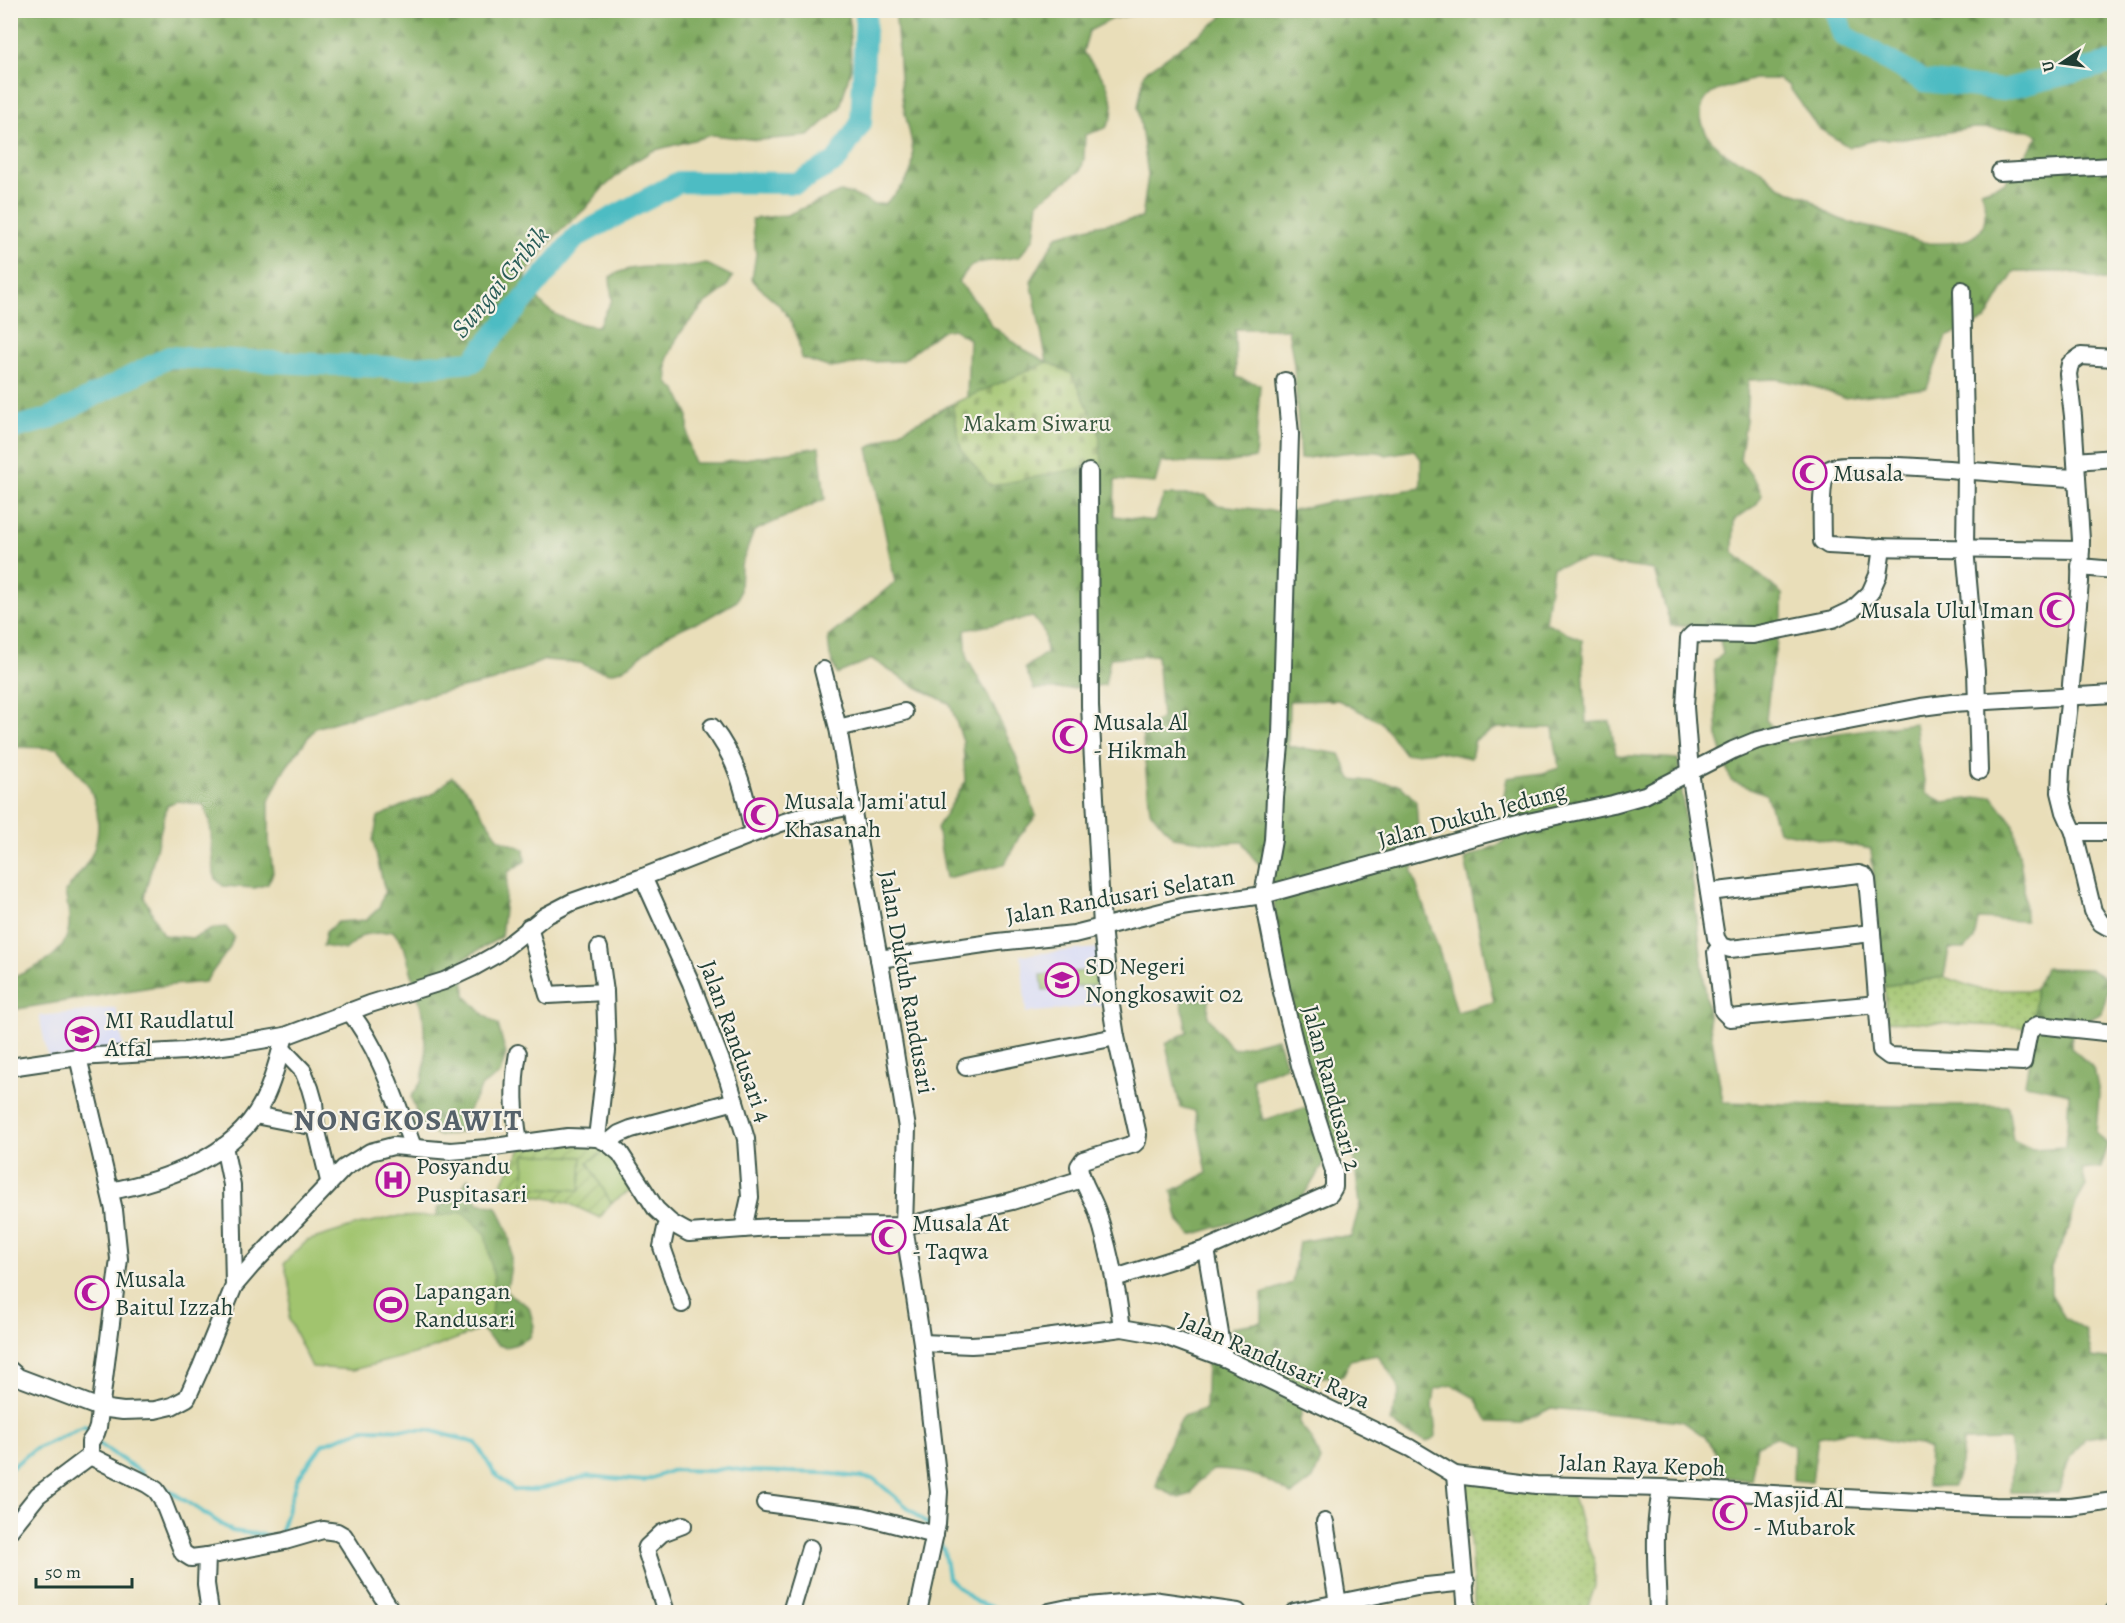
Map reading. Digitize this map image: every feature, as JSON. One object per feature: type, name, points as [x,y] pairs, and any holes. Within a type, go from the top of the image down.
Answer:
[{"type":"street","points":[[2000,172],[2115,166]]},
{"type":"street","points":[[1962,290],[1966,469],[1965,548],[1978,702],[1979,771]]},
{"type":"street","points":[[2115,358],[2081,356],[2070,364],[2068,374],[2081,550],[2060,792],[2065,812],[2074,832],[2093,911],[2101,923],[2115,928]]},
{"type":"street","points":[[1263,895],[1273,840],[1281,735],[1290,434],[1285,381]]},
{"type":"street","points":[[2076,461],[2115,458]]},
{"type":"street","points":[[2077,478],[1879,465],[1830,469],[1823,484],[1822,541],[1828,545],[1882,547],[2081,550]]},
{"type":"street","points":[[1089,472],[1090,706],[1102,926],[1116,1037],[1138,1138],[1134,1144],[1083,1160],[1079,1166],[1082,1179],[1097,1210],[1115,1278],[1122,1328]]},
{"type":"street","points":[[1872,933],[1730,949],[1721,946],[1716,938],[1708,892],[1690,772],[1685,708],[1690,636],[1753,635],[1833,619],[1852,609],[1870,593],[1878,575],[1882,547]]},
{"type":"street","points":[[2080,567],[2115,570]]},
{"type":"street","name":"Jalan Dukuh Randusari","points":[[823,670],[838,728],[907,1128],[904,1226],[922,1343],[939,1492],[936,1533],[918,1612]]},
{"type":"street","name":"Jalan Dukuh Jedung","points":[[1263,895],[1528,822],[1645,795],[1732,750],[1755,741],[1791,732],[1921,707],[2115,694]]},
{"type":"street","points":[[838,728],[904,712]]},
{"type":"street","points":[[712,727],[728,748],[737,768],[744,788],[753,833]]},
{"type":"street","points":[[10,1067],[78,1057],[283,1042],[349,1011],[444,981],[472,968],[497,954],[545,916],[572,902],[644,877],[753,833],[803,816],[852,806]]},
{"type":"street","points":[[2074,832],[2115,832]]},
{"type":"street","points":[[1708,892],[1859,874],[1865,876],[1881,1050],[1889,1056],[2023,1062],[2029,1031],[2038,1025],[2115,1033]]},
{"type":"street","name":"Jalan Randusari 4","points":[[644,877],[691,983],[735,1101],[746,1139],[750,1197],[743,1229]]},
{"type":"street","name":"Jalan Randusari Selatan","points":[[879,959],[1074,934],[1181,907],[1263,895]]},
{"type":"street","name":"Jalan Randusari 2","points":[[1115,1278],[1206,1249],[1330,1194],[1334,1187],[1334,1171],[1300,1065],[1282,992],[1263,895]]},
{"type":"street","points":[[530,927],[548,995],[605,992]]},
{"type":"street","points":[[1721,946],[1716,952],[1720,1000],[1723,1011],[1730,1018],[1878,1004]]},
{"type":"street","points":[[599,948],[605,992],[607,1051],[603,1141]]},
{"type":"street","points":[[349,1011],[380,1064],[413,1147]]},
{"type":"street","points":[[966,1067],[1116,1037]]},
{"type":"street","points":[[110,1191],[140,1186],[166,1178],[224,1146],[255,1115],[262,1103],[283,1042]]},
{"type":"street","points":[[283,1042],[303,1071],[314,1102],[316,1127],[329,1181]]},
{"type":"street","points":[[518,1053],[513,1079],[513,1100],[519,1143]]},
{"type":"street","points":[[10,1530],[38,1495],[92,1444],[100,1408],[119,1259],[110,1191],[78,1057]]},
{"type":"street","points":[[603,1141],[631,1129],[735,1101]]},
{"type":"street","points":[[255,1115],[316,1127]]},
{"type":"street","points":[[10,1370],[18,1377],[100,1408],[155,1410],[172,1406],[187,1398],[234,1286],[329,1181],[344,1168],[370,1152],[393,1146],[451,1151],[568,1137],[603,1141],[620,1153],[656,1209],[671,1223],[689,1233],[833,1225],[904,1226],[1012,1201],[1082,1179]]},
{"type":"street","points":[[224,1146],[232,1185],[234,1286]]},
{"type":"street","points":[[671,1223],[666,1227],[662,1247],[682,1304]]},
{"type":"street","points":[[1206,1249],[1224,1358]]},
{"type":"street","name":"Jalan Randusari Raya","points":[[922,1343],[970,1345],[1005,1343],[1122,1328],[1162,1335],[1224,1358],[1410,1448],[1455,1474]]},
{"type":"street","points":[[92,1444],[156,1490],[162,1499],[183,1553],[191,1558],[207,1557],[285,1541],[323,1530],[337,1532],[344,1536],[392,1612]]},
{"type":"street","points":[[1455,1474],[1467,1612]]},
{"type":"street","name":"Jalan Raya Kepoh","points":[[1455,1474],[1536,1485],[1662,1488],[1995,1506],[2070,1507],[2115,1501]]},
{"type":"street","points":[[1658,1612],[1656,1554],[1658,1503],[1662,1488]]},
{"type":"street","points":[[765,1503],[863,1516],[936,1533]]},
{"type":"street","points":[[1325,1522],[1338,1604]]},
{"type":"street","points":[[666,1612],[646,1550],[662,1533],[683,1525]]},
{"type":"street","points":[[791,1612],[810,1548]]},
{"type":"street","points":[[207,1557],[206,1584],[210,1612]]},
{"type":"street","points":[[1294,1612],[1417,1587],[1466,1582]]},
{"type":"street","points":[[1049,1612],[1152,1600],[1238,1612]]},
{"type":"shaded area","name":"SD Negeri Nongkosawit 02","points":[[1098,948],[1104,1005],[1026,1013],[1021,955]]},
{"type":"shaded area","name":"MI Raudlatul Atfal","points":[[116,1008],[125,1053],[48,1057],[39,1016]]},
{"type":"green space","points":[[11,10],[849,11],[851,68],[840,107],[809,136],[759,140],[712,135],[652,151],[632,163],[556,235],[527,272],[525,280],[539,301],[557,315],[570,321],[598,326],[612,300],[610,277],[621,272],[644,267],[681,267],[705,263],[733,277],[725,289],[705,304],[684,328],[667,360],[668,383],[677,391],[688,414],[688,440],[694,463],[720,463],[819,447],[825,499],[754,531],[741,566],[737,601],[704,620],[667,635],[621,670],[610,673],[581,663],[545,660],[494,681],[416,698],[315,728],[282,773],[269,801],[269,840],[273,873],[268,884],[255,888],[223,886],[214,873],[210,822],[204,805],[177,801],[167,805],[144,897],[163,935],[193,938],[215,928],[226,927],[234,937],[229,949],[205,982],[151,987],[11,1010],[11,973],[17,976],[43,963],[63,944],[69,921],[65,892],[91,856],[98,825],[90,788],[58,748],[11,747]]},
{"type":"green space","points":[[895,11],[1150,11],[1112,19],[1089,31],[1083,52],[1106,82],[1113,104],[1112,117],[1106,128],[1085,135],[1081,170],[1038,202],[1034,238],[1019,257],[982,262],[971,266],[958,281],[985,313],[991,325],[1025,350],[1047,362],[1031,281],[1057,236],[1098,225],[1142,218],[1148,175],[1138,107],[1144,73],[1220,19],[1225,11],[2114,11],[2114,283],[2070,272],[2014,272],[1986,320],[1946,337],[1927,388],[1844,398],[1815,387],[1776,379],[1748,380],[1746,420],[1740,460],[1757,483],[1762,495],[1756,505],[1734,520],[1733,552],[1782,594],[1782,617],[1771,672],[1766,720],[1787,743],[1831,734],[1915,723],[1926,793],[1943,802],[1992,796],[2014,825],[2024,884],[2025,921],[1978,919],[1974,940],[1965,949],[1949,949],[1944,977],[1884,986],[1871,849],[1778,831],[1766,794],[1731,781],[1718,739],[1714,661],[1723,654],[1718,631],[1695,625],[1671,626],[1654,570],[1585,560],[1553,567],[1545,622],[1582,640],[1586,723],[1610,721],[1616,755],[1678,759],[1709,1021],[1723,1102],[1853,1106],[2008,1106],[2013,1140],[2032,1149],[2066,1147],[2069,1093],[2025,1084],[2034,1032],[2035,990],[2045,968],[2090,969],[2110,981],[2102,1013],[2085,1022],[2073,1019],[2071,1048],[2094,1068],[2099,1093],[2096,1133],[2108,1145],[2101,1168],[2082,1170],[2086,1186],[2076,1203],[2069,1228],[2051,1267],[2051,1295],[2065,1318],[2086,1331],[2092,1357],[2114,1360],[2114,1434],[2084,1438],[2068,1462],[2058,1493],[2011,1492],[2012,1458],[2009,1440],[1963,1441],[1961,1464],[1954,1486],[1927,1486],[1929,1449],[1920,1445],[1894,1442],[1850,1431],[1818,1437],[1812,1482],[1793,1480],[1794,1446],[1776,1437],[1757,1445],[1751,1481],[1715,1475],[1716,1453],[1705,1437],[1682,1421],[1551,1408],[1522,1423],[1488,1422],[1475,1398],[1452,1385],[1435,1389],[1433,1405],[1436,1436],[1427,1442],[1408,1434],[1390,1421],[1400,1391],[1390,1372],[1377,1355],[1350,1360],[1343,1376],[1319,1377],[1303,1406],[1299,1424],[1310,1437],[1321,1460],[1313,1479],[1292,1495],[1255,1475],[1213,1470],[1199,1481],[1191,1494],[1179,1498],[1156,1487],[1165,1451],[1183,1416],[1205,1409],[1207,1361],[1216,1362],[1231,1349],[1232,1327],[1262,1322],[1262,1294],[1292,1283],[1299,1242],[1327,1237],[1351,1237],[1360,1204],[1353,1154],[1325,1162],[1304,1195],[1278,1209],[1191,1235],[1179,1222],[1172,1191],[1207,1173],[1195,1111],[1180,1107],[1166,1044],[1187,1032],[1181,998],[1209,999],[1208,1017],[1234,1049],[1277,1038],[1286,1066],[1252,1079],[1263,1120],[1319,1104],[1280,960],[1271,875],[1252,857],[1243,842],[1218,843],[1173,837],[1150,811],[1142,731],[1162,718],[1157,655],[1110,658],[1105,685],[1034,689],[1025,668],[1046,653],[1044,632],[1033,617],[965,630],[967,659],[988,695],[1016,756],[1036,816],[1019,837],[1005,864],[946,878],[937,828],[965,782],[963,741],[950,704],[909,683],[872,659],[837,674],[830,656],[828,637],[895,582],[868,448],[952,404],[961,448],[1048,362],[967,398],[969,339],[953,329],[941,331],[902,361],[866,362],[831,368],[801,358],[796,335],[786,314],[752,279],[756,254],[752,219],[787,215],[840,192],[852,194],[873,204],[885,204],[908,178],[912,167],[913,151],[901,91]],"holes":[[[1754,79],[1778,79],[1788,85],[1818,128],[1849,147],[1879,139],[1904,139],[1974,128],[2029,130],[2039,136],[2004,183],[1981,191],[1985,220],[1976,235],[1959,242],[1923,242],[1839,219],[1808,198],[1782,188],[1761,170],[1728,155],[1714,144],[1701,119],[1704,102],[1714,92]],[[1235,329],[1288,329],[1294,365],[1300,459],[1359,452],[1386,455],[1414,450],[1421,459],[1421,488],[1329,502],[1285,512],[1217,505],[1205,495],[1164,495],[1154,521],[1114,516],[1115,480],[1155,483],[1161,462],[1226,463],[1255,458],[1260,385],[1236,377]],[[1338,700],[1381,722],[1405,754],[1437,751],[1471,758],[1475,740],[1497,728],[1553,728],[1559,768],[1543,773],[1507,778],[1504,795],[1511,831],[1502,843],[1465,859],[1494,1002],[1457,1012],[1412,872],[1419,845],[1416,801],[1400,785],[1351,779],[1340,754],[1288,746],[1289,701]]]},
{"type":"green space","name":"Makam Siwaru","points":[[1048,362],[1072,374],[1099,431],[1102,464],[990,486],[961,448],[952,404]]},
{"type":"green space","points":[[452,777],[466,789],[499,839],[524,849],[525,861],[508,872],[501,937],[463,959],[465,995],[483,1014],[498,1025],[506,1054],[500,1074],[482,1086],[466,1115],[464,1132],[439,1136],[421,1125],[411,1097],[422,1081],[426,1057],[423,1014],[404,946],[393,931],[363,935],[345,950],[323,946],[326,932],[338,922],[366,920],[379,908],[385,891],[373,841],[378,817],[433,794]]},
{"type":"green space","points":[[1095,970],[1096,985],[1043,990],[1041,975]]},
{"type":"green space","points":[[1944,977],[1981,990],[2035,990],[2034,1032],[2022,1027],[1887,1021],[1884,986]]},
{"type":"green space","points":[[594,1143],[610,1148],[588,1162],[611,1203],[600,1218],[566,1202],[521,1193],[500,1186],[522,1148]]},
{"type":"green space","points":[[610,1148],[634,1188],[611,1203],[588,1162]]},
{"type":"green space","points":[[525,1154],[582,1157],[580,1190],[524,1187]]},
{"type":"green space","points":[[468,1178],[478,1203],[497,1207],[503,1218],[511,1248],[506,1292],[529,1307],[534,1326],[530,1337],[515,1345],[504,1347],[499,1345],[482,1330],[490,1326],[463,1212],[437,1216],[437,1209],[459,1193]]},
{"type":"green space","name":"Lapangan Randusari","points":[[463,1212],[485,1233],[494,1278],[490,1326],[425,1351],[353,1370],[312,1367],[289,1320],[291,1290],[284,1263],[307,1241],[358,1225],[393,1217],[437,1216]]},
{"type":"green space","points":[[1466,1481],[1573,1496],[1595,1563],[1595,1586],[1586,1612],[1475,1612]]},
{"type":"waterway","name":"Sungai Gribik","points":[[10,429],[48,419],[169,357],[403,368],[472,362],[576,237],[679,182],[797,183],[836,161],[861,123],[866,10]]},
{"type":"waterway","name":"Sungai Gribik","points":[[1835,10],[1843,35],[1924,81],[2003,90],[2114,62]]},
{"type":"waterway","points":[[10,1469],[33,1450],[85,1426],[90,1433]]},
{"type":"waterway","points":[[279,1537],[297,1479],[323,1444],[364,1429],[429,1430],[476,1443],[494,1473],[514,1490],[536,1490],[588,1476],[644,1481],[673,1470],[712,1471],[727,1468],[747,1471],[825,1473],[874,1479],[931,1527]]},
{"type":"waterway","points":[[96,1442],[142,1473]]},
{"type":"waterway","points":[[161,1485],[232,1531],[272,1536]]},
{"type":"waterway","points":[[939,1541],[944,1551],[948,1578],[976,1602],[1009,1612]]},
{"type":"waterway","points":[[1014,1612],[1033,1610],[1036,1612]]},
{"type":"place","name":"Musala","points":[[1810,473]]},
{"type":"place","name":"Musala Ulul Iman","points":[[2057,610]]},
{"type":"place","name":"Musala Al - Hikmah","points":[[1070,736]]},
{"type":"place","name":"Musala Jami'atul Khasanah","points":[[761,815]]},
{"type":"place","name":"SD Negeri Nongkosawit 02","points":[[1062,980]]},
{"type":"place","name":"MI Raudlatul Atfal","points":[[82,1034]]},
{"type":"place","name":"Posyandu Puspitasari","points":[[393,1180]]},
{"type":"place","name":"Musala At - Taqwa","points":[[889,1237]]},
{"type":"place","name":"Musala Baitul Izzah","points":[[92,1293]]},
{"type":"place","name":"Lapangan Randusari","points":[[391,1305]]},
{"type":"place","name":"Masjid Al - Mubarok","points":[[1730,1513]]},
{"type":"district","name":"NONGKOSAWIT","points":[[408,1120]]}]
